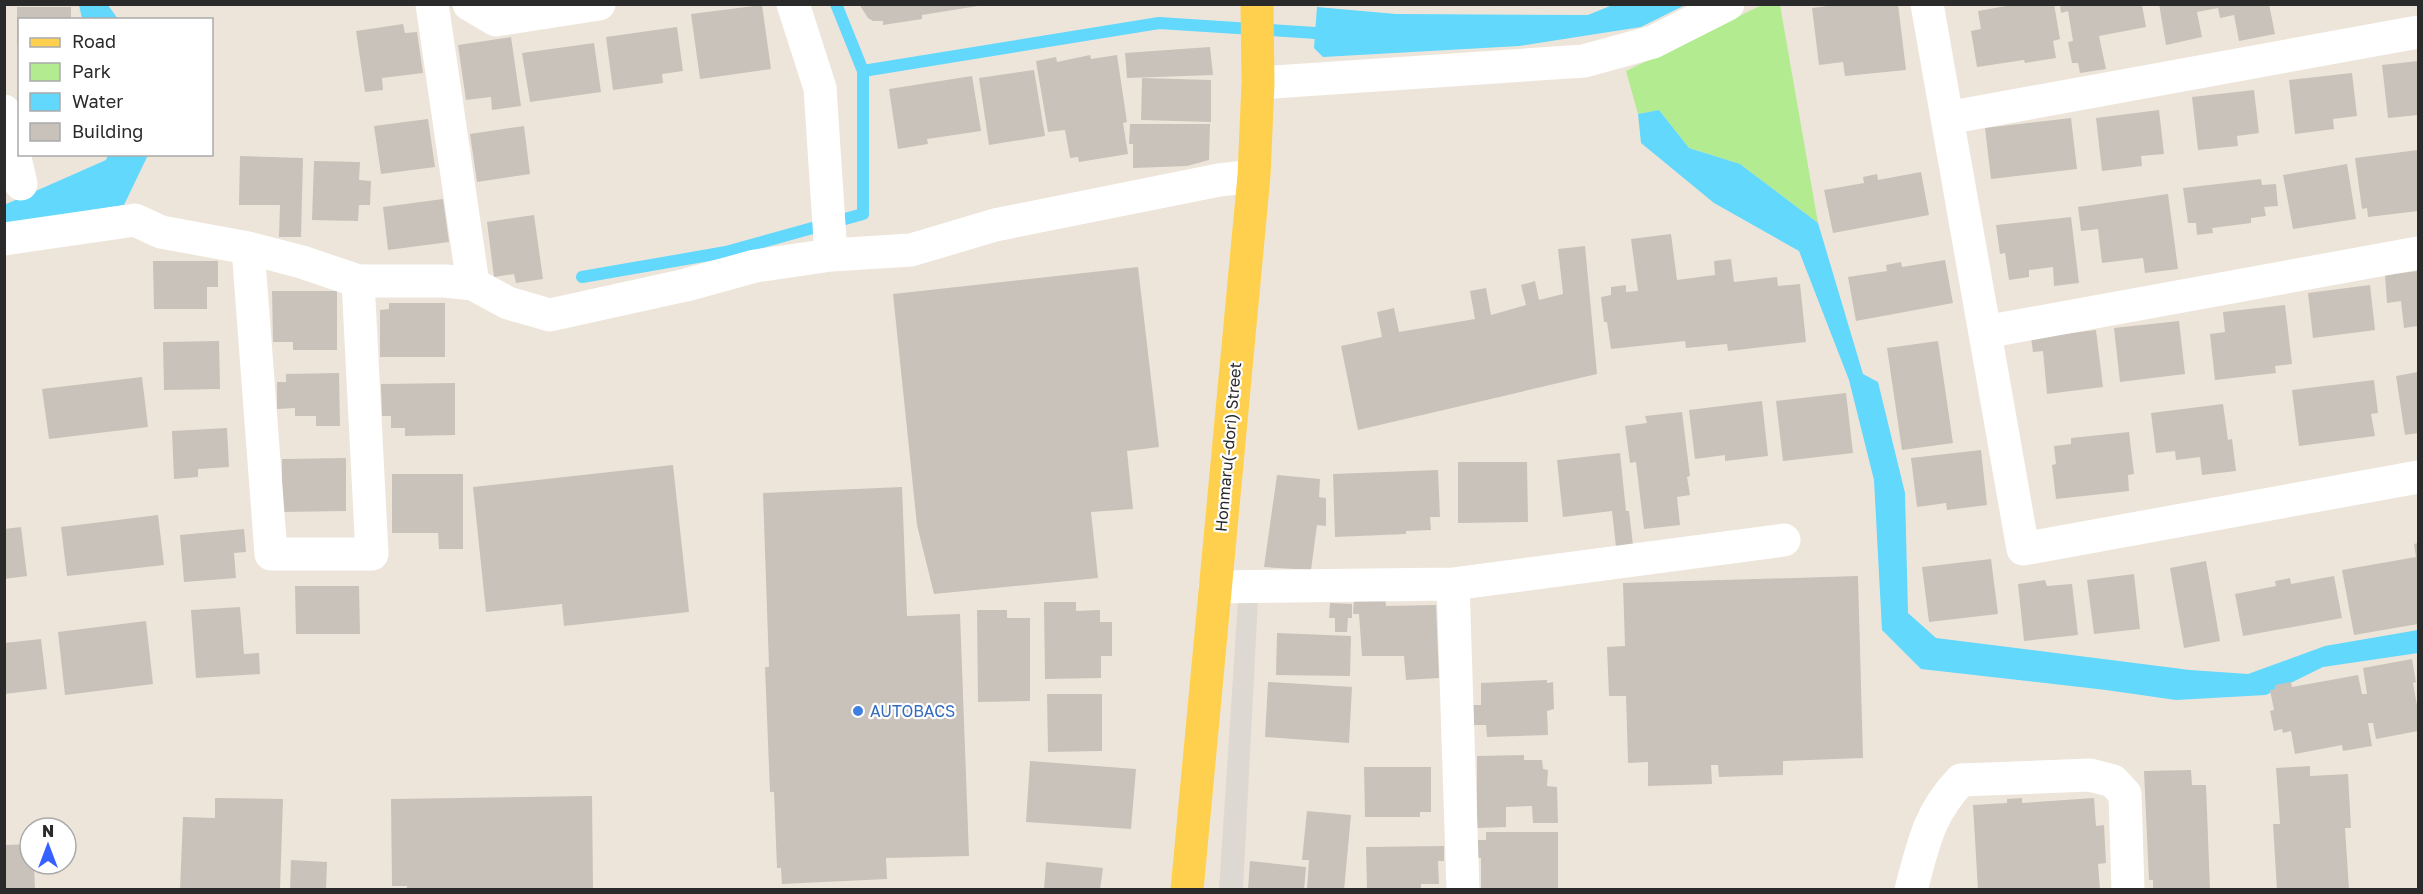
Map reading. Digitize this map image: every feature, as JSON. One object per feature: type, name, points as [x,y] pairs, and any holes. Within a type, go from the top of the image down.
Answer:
[{"type":"main road","name":"Honmaru(-dori) Street","points":[[1187,890],[1254,176],[1258,83],[1257,4]]},
{"type":"street","points":[[432,4],[473,284]]},
{"type":"street","points":[[470,4],[496,20],[599,4]]},
{"type":"street","points":[[793,4],[820,88],[831,255]]},
{"type":"street","points":[[1258,83],[1584,61],[1653,42],[1728,4]]},
{"type":"street","points":[[1927,4],[2023,549],[2418,477]]},
{"type":"street","points":[[1947,118],[2418,32]]},
{"type":"street","points":[[4,111],[21,184]]},
{"type":"street","points":[[4,239],[135,220],[161,232],[248,248],[302,262],[358,281],[445,281],[473,284],[508,303],[550,315],[686,285],[755,266],[831,255],[911,250],[995,225],[1219,180],[1254,176]]},
{"type":"street","points":[[248,248],[271,554],[372,554],[358,281]]},
{"type":"street","points":[[1985,332],[2418,253]]},
{"type":"street","points":[[1215,587],[1453,584],[1784,540]]},
{"type":"street","points":[[1453,584],[1463,890]]},
{"type":"street","points":[[1911,890],[1929,825],[1945,796],[1961,780],[2090,775],[2113,781],[2125,794],[2128,890]]},
{"type":"street","points":[[1927,890],[1943,841],[1958,810],[1971,801],[2095,796],[2104,801],[2107,890]]},
{"type":"green space","points":[[1762,5],[1780,5],[1818,223],[1740,164],[1689,148],[1659,110],[1638,114],[1626,71]]},
{"type":"shaded area","points":[[1238,600],[1258,600],[1243,889],[1219,890]]},
{"type":"water","points":[[1615,4],[1685,5],[1641,27],[1519,46],[1323,57],[1314,48],[1317,7],[1396,14],[1588,15]]},
{"type":"water","points":[[79,5],[108,5],[117,18],[82,18]]},
{"type":"water","points":[[1659,110],[1689,148],[1740,164],[1818,223],[1863,374],[1878,382],[1905,493],[1908,613],[1936,638],[2190,670],[2248,674],[2325,646],[2418,630],[2418,653],[2323,667],[2266,695],[2176,700],[1921,669],[1882,630],[1874,480],[1849,380],[1799,251],[1714,203],[1641,143],[1638,114]]},
{"type":"water","points":[[108,156],[148,156],[124,205],[5,224],[4,205],[106,160]]},
{"type":"building","points":[[859,4],[978,4],[978,6],[922,15],[922,19],[883,25],[883,21],[873,21],[868,18]]},
{"type":"building","points":[[1843,4],[1898,4],[1906,70],[1845,76],[1843,62],[1819,65],[1812,8]]},
{"type":"building","points":[[2017,4],[2054,4],[2060,39],[2053,41],[2056,58],[1977,67],[1971,31],[1981,29],[1978,11]]},
{"type":"building","points":[[2159,4],[2269,4],[2275,34],[2239,41],[2234,15],[2220,18],[2218,8],[2197,12],[2202,37],[2166,45]]},
{"type":"building","points":[[762,5],[771,69],[700,79],[691,14]]},
{"type":"building","points":[[2060,5],[2142,5],[2146,27],[2099,36],[2106,69],[2080,73],[2078,63],[2072,63],[2068,42],[2073,41],[2068,11],[2061,13]]},
{"type":"building","points":[[17,7],[71,7],[71,18],[18,18],[17,45]]},
{"type":"building","points":[[403,24],[405,33],[417,32],[423,73],[382,78],[383,90],[365,92],[356,31]]},
{"type":"building","points":[[677,27],[683,71],[662,74],[663,83],[613,90],[606,37]]},
{"type":"building","points":[[511,37],[521,106],[492,110],[491,97],[466,100],[458,45]]},
{"type":"building","points":[[594,43],[601,92],[530,102],[522,53]]},
{"type":"building","points":[[1210,47],[1213,75],[1127,78],[1125,53]]},
{"type":"building","points":[[1090,55],[1091,59],[1117,55],[1127,122],[1123,123],[1128,154],[1079,162],[1078,157],[1070,158],[1065,130],[1048,132],[1036,61],[1056,57],[1057,62]]},
{"type":"building","points":[[2418,61],[2418,115],[2388,118],[2382,65]]},
{"type":"building","points":[[1034,70],[1045,136],[989,145],[979,78]]},
{"type":"building","points":[[2352,73],[2357,116],[2333,119],[2334,129],[2295,134],[2289,80]]},
{"type":"building","points":[[972,76],[981,131],[927,139],[928,144],[898,149],[889,89]]},
{"type":"building","points":[[1142,78],[1211,80],[1211,122],[1141,120]]},
{"type":"building","points":[[2254,90],[2259,133],[2237,136],[2238,146],[2198,150],[2192,97]]},
{"type":"building","points":[[2159,110],[2164,154],[2141,156],[2142,166],[2102,171],[2096,118]]},
{"type":"building","points":[[2071,118],[2077,169],[1991,179],[1985,128]]},
{"type":"building","points":[[428,119],[435,167],[381,174],[374,126]]},
{"type":"building","points":[[1130,124],[1210,124],[1209,160],[1187,166],[1133,168],[1133,144],[1129,144]]},
{"type":"building","points":[[524,126],[530,174],[477,182],[470,134]]},
{"type":"building","points":[[2418,150],[2418,211],[2368,217],[2367,208],[2362,209],[2355,158]]},
{"type":"building","points":[[240,156],[303,158],[301,237],[279,237],[280,205],[239,205]]},
{"type":"building","points":[[314,161],[360,162],[359,180],[371,181],[370,205],[359,205],[358,221],[312,220]]},
{"type":"building","points":[[2347,164],[2356,219],[2293,229],[2283,175]]},
{"type":"building","points":[[1921,172],[1929,215],[1833,233],[1824,190],[1864,183],[1863,177],[1877,174],[1878,180]]},
{"type":"building","points":[[2261,179],[2262,185],[2276,184],[2278,206],[2264,207],[2266,216],[2251,218],[2251,223],[2212,228],[2213,233],[2197,235],[2196,223],[2188,223],[2183,188]]},
{"type":"building","points":[[2168,194],[2178,269],[2145,273],[2143,258],[2102,263],[2098,229],[2081,231],[2078,207]]},
{"type":"building","points":[[443,199],[449,242],[388,250],[383,207]]},
{"type":"building","points":[[534,215],[543,279],[516,283],[514,274],[494,277],[487,222]]},
{"type":"building","points":[[2071,217],[2079,283],[2054,286],[2053,267],[2029,270],[2029,277],[2009,280],[2005,253],[2000,254],[1996,225]]},
{"type":"building","points":[[1671,234],[1677,280],[1715,275],[1714,261],[1731,259],[1734,282],[1777,277],[1778,286],[1800,284],[1806,342],[1728,351],[1727,344],[1686,348],[1685,341],[1611,349],[1601,297],[1611,295],[1611,287],[1626,285],[1626,292],[1638,291],[1631,239]]},
{"type":"building","points":[[1585,246],[1597,374],[1358,430],[1341,346],[1382,337],[1377,312],[1394,308],[1399,332],[1475,319],[1470,291],[1486,288],[1491,315],[1526,305],[1521,285],[1535,281],[1539,300],[1563,294],[1558,249]]},
{"type":"building","points":[[1945,260],[1953,303],[1856,321],[1848,277],[1887,271],[1886,265],[1901,262],[1902,267]]},
{"type":"building","points":[[153,261],[218,261],[218,287],[207,287],[207,309],[154,309]]},
{"type":"building","points":[[1138,267],[1159,447],[1127,451],[1133,509],[1091,512],[1098,578],[934,594],[917,525],[893,294]]},
{"type":"building","points":[[2418,271],[2418,326],[2404,328],[2401,301],[2387,303],[2385,275]]},
{"type":"building","points":[[2370,285],[2375,330],[2313,338],[2308,293]]},
{"type":"building","points":[[272,291],[337,291],[337,350],[293,350],[293,342],[273,342]]},
{"type":"building","points":[[389,303],[445,303],[445,357],[380,357],[380,310],[389,309]]},
{"type":"building","points":[[2285,305],[2292,364],[2275,366],[2276,373],[2215,380],[2210,334],[2225,332],[2223,312]]},
{"type":"building","points":[[2179,321],[2185,374],[2120,382],[2114,328]]},
{"type":"building","points":[[2096,330],[2103,387],[2047,394],[2043,351],[2033,352],[2031,338]]},
{"type":"building","points":[[219,341],[220,389],[164,390],[163,342]]},
{"type":"building","points":[[1938,341],[1953,443],[1902,450],[1887,348]]},
{"type":"building","points":[[2418,372],[2418,433],[2405,435],[2396,376]]},
{"type":"building","points":[[339,373],[340,426],[316,426],[316,416],[295,416],[295,408],[277,409],[277,382],[286,382],[286,374]]},
{"type":"building","points":[[142,377],[148,427],[49,439],[42,389]]},
{"type":"building","points":[[2374,380],[2378,413],[2371,414],[2375,436],[2299,446],[2292,390]]},
{"type":"building","points":[[455,383],[455,435],[405,436],[405,428],[391,428],[391,416],[382,416],[381,384]]},
{"type":"building","points":[[1846,393],[1853,453],[1783,461],[1776,401]]},
{"type":"building","points":[[1762,401],[1768,456],[1725,461],[1725,455],[1695,459],[1689,410]]},
{"type":"building","points":[[2223,404],[2228,440],[2232,439],[2236,471],[2202,475],[2200,457],[2176,460],[2175,451],[2156,453],[2151,413]]},
{"type":"building","points":[[1682,412],[1690,476],[1687,477],[1690,495],[1677,497],[1680,525],[1644,529],[1636,462],[1630,463],[1625,426],[1647,423],[1645,416]]},
{"type":"building","points":[[227,428],[229,467],[198,469],[198,477],[174,479],[172,431]]},
{"type":"building","points":[[2129,432],[2134,474],[2128,475],[2129,491],[2056,499],[2052,465],[2056,464],[2054,446],[2071,444],[2071,438]]},
{"type":"building","points":[[1981,450],[1987,505],[1947,510],[1946,503],[1917,507],[1911,458]]},
{"type":"building","points":[[1620,453],[1626,511],[1629,511],[1633,545],[1616,547],[1612,511],[1563,517],[1557,460]]},
{"type":"building","points":[[346,458],[346,511],[282,512],[282,459]]},
{"type":"building","points":[[1458,462],[1527,462],[1528,522],[1458,523]]},
{"type":"building","points":[[673,465],[689,612],[564,626],[562,604],[486,612],[473,487]]},
{"type":"building","points":[[1438,470],[1440,517],[1430,517],[1431,530],[1406,531],[1406,534],[1335,537],[1333,474]]},
{"type":"building","points":[[392,474],[463,474],[463,549],[439,549],[438,533],[392,533]]},
{"type":"building","points":[[1277,475],[1320,479],[1319,497],[1326,498],[1326,526],[1317,525],[1311,570],[1264,567]]},
{"type":"building","points":[[902,487],[907,616],[960,614],[969,856],[886,858],[887,879],[782,884],[781,868],[777,868],[774,792],[770,792],[765,667],[769,667],[763,493]]},
{"type":"building","points":[[158,515],[164,565],[67,576],[61,527]]},
{"type":"building","points":[[21,527],[27,576],[4,579],[4,529]]},
{"type":"building","points":[[244,529],[246,552],[234,553],[236,578],[184,582],[180,535]]},
{"type":"building","points":[[2418,543],[2418,624],[2354,635],[2342,570],[2416,557],[2414,544]]},
{"type":"building","points":[[1991,559],[1998,614],[1929,622],[1922,567]]},
{"type":"building","points":[[2206,561],[2220,641],[2184,648],[2170,568]]},
{"type":"building","points":[[2134,574],[2140,629],[2094,634],[2087,580]]},
{"type":"building","points":[[1858,576],[1863,758],[1783,761],[1783,775],[1719,777],[1718,765],[1711,765],[1712,784],[1648,786],[1648,762],[1628,763],[1626,696],[1609,696],[1607,647],[1625,646],[1623,583]]},
{"type":"building","points":[[2334,576],[2342,618],[2243,636],[2235,594],[2276,586],[2275,581],[2290,578],[2291,584]]},
{"type":"building","points":[[2045,580],[2047,586],[2072,584],[2078,635],[2024,641],[2018,584]]},
{"type":"building","points":[[295,586],[359,586],[360,634],[296,634]]},
{"type":"building","points":[[1385,598],[1386,606],[1436,605],[1439,678],[1406,680],[1404,656],[1362,656],[1359,614],[1353,614],[1354,600]]},
{"type":"building","points":[[1044,602],[1076,602],[1076,611],[1100,610],[1100,622],[1112,622],[1112,656],[1101,656],[1101,678],[1045,679]]},
{"type":"building","points":[[1330,603],[1352,604],[1352,618],[1348,618],[1347,632],[1335,632],[1335,618],[1329,618]]},
{"type":"building","points":[[240,607],[244,654],[259,653],[260,674],[196,678],[191,610]]},
{"type":"building","points":[[977,610],[1007,610],[1007,618],[1030,618],[1030,701],[978,702]]},
{"type":"building","points":[[146,621],[153,684],[65,695],[58,632]]},
{"type":"building","points":[[1277,633],[1351,636],[1350,676],[1276,675]]},
{"type":"building","points":[[41,639],[47,689],[4,694],[4,643]]},
{"type":"building","points":[[2412,659],[2416,682],[2413,683],[2418,711],[2418,731],[2376,739],[2373,723],[2368,723],[2372,746],[2343,751],[2342,745],[2295,754],[2291,731],[2283,733],[2282,729],[2274,731],[2270,711],[2274,710],[2270,690],[2275,689],[2275,685],[2291,682],[2292,687],[2358,675],[2362,694],[2367,694],[2363,668]]},
{"type":"building","points":[[1547,680],[1547,683],[1553,682],[1554,709],[1547,711],[1548,735],[1487,737],[1486,725],[1474,725],[1473,705],[1481,705],[1481,683]]},
{"type":"building","points":[[1268,682],[1352,687],[1349,743],[1265,737]]},
{"type":"building","points":[[1047,694],[1102,694],[1102,751],[1048,752]]},
{"type":"building","points":[[1524,755],[1524,760],[1542,760],[1543,769],[1548,770],[1547,786],[1557,787],[1558,823],[1533,823],[1532,806],[1506,807],[1506,827],[1477,828],[1477,756]]},
{"type":"building","points":[[1030,761],[1136,769],[1131,829],[1026,822]]},
{"type":"building","points":[[2310,766],[2310,776],[2348,774],[2351,828],[2345,828],[2349,890],[2277,890],[2273,824],[2280,824],[2276,768]]},
{"type":"building","points":[[1364,767],[1431,767],[1431,812],[1420,812],[1420,817],[1365,817]]},
{"type":"building","points":[[2191,770],[2192,785],[2206,785],[2210,890],[2153,890],[2153,880],[2149,880],[2144,771]]},
{"type":"building","points":[[592,796],[593,890],[469,890],[469,888],[407,890],[407,886],[392,886],[391,799]]},
{"type":"building","points":[[215,798],[283,799],[280,890],[180,890],[183,817],[215,818]]},
{"type":"building","points":[[2022,798],[2022,803],[2094,798],[2096,826],[2104,825],[2106,863],[2098,864],[2100,890],[1978,890],[1973,805],[2007,803],[2007,799]]},
{"type":"building","points":[[1307,811],[1351,815],[1344,890],[1307,890],[1309,860],[1302,860]]},
{"type":"building","points":[[1486,832],[1558,832],[1558,890],[1481,888],[1481,858],[1477,858],[1477,840],[1486,840]]},
{"type":"building","points":[[18,844],[18,876],[34,876],[35,890],[5,890],[5,845]]},
{"type":"building","points":[[1444,846],[1444,861],[1438,861],[1439,884],[1421,884],[1421,890],[1367,890],[1366,847]]},
{"type":"building","points":[[291,860],[327,862],[326,890],[290,890]]},
{"type":"building","points":[[1250,861],[1306,867],[1304,890],[1248,890]]},
{"type":"building","points":[[1046,862],[1103,868],[1100,890],[1044,890]]},
{"type":"waterway","points":[[582,277],[726,252],[863,214],[863,71],[836,4]]},
{"type":"waterway","points":[[863,71],[1159,23],[1331,34]]},
{"type":"place","name":"AUTOBACS","points":[[858,711]]}]
